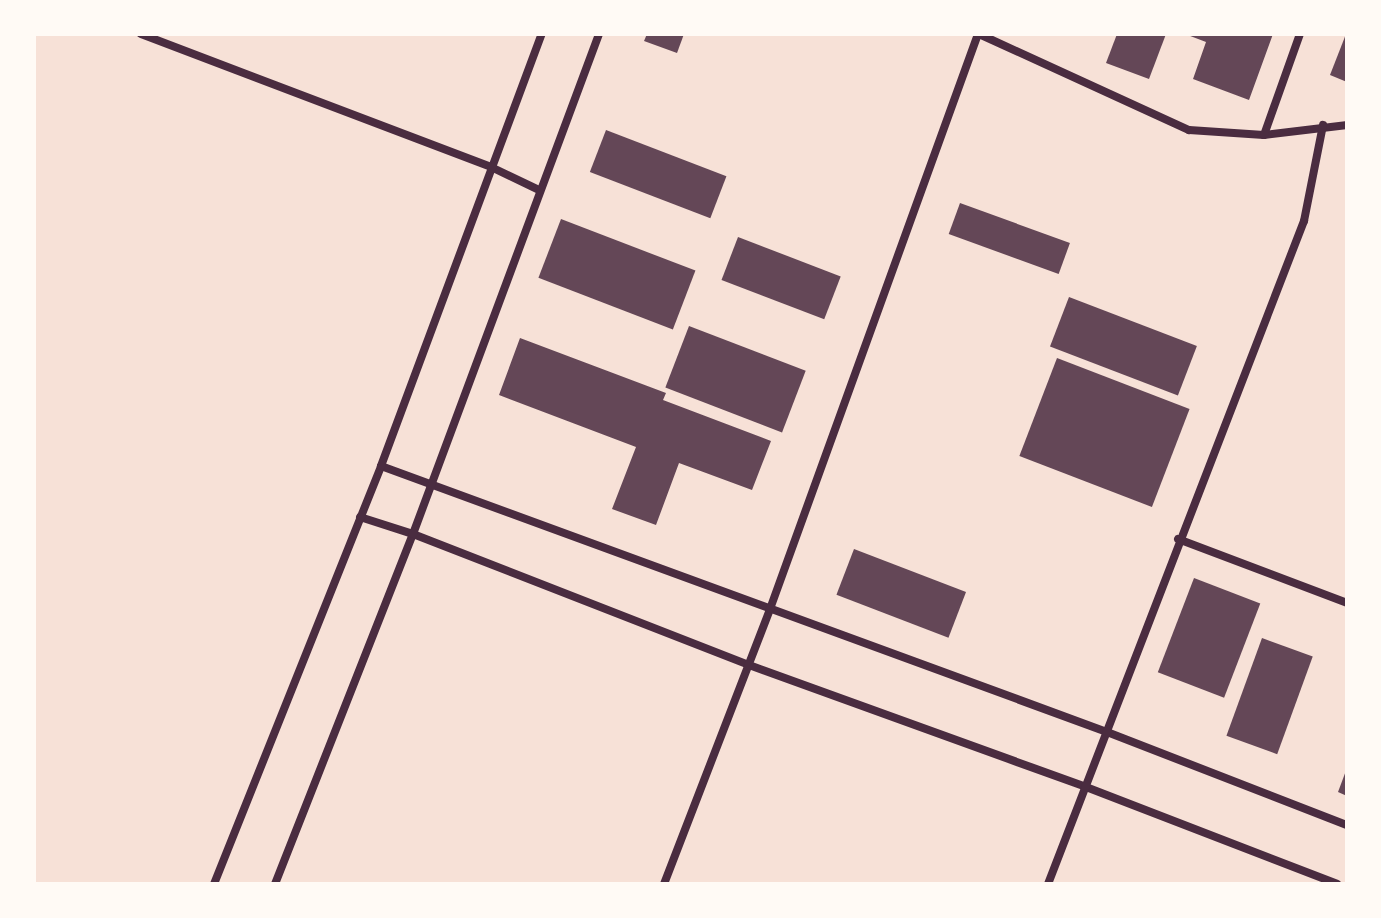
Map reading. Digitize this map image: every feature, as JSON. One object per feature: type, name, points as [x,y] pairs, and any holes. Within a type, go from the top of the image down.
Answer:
[{"type":"street","points":[[141,34],[491,167],[539,190]]},
{"type":"street","points":[[214,884],[381,466],[542,34]]},
{"type":"street","points":[[275,884],[413,534],[429,484],[599,34]]},
{"type":"street","points":[[664,884],[770,609],[978,34],[1189,130],[1264,135],[1323,125],[1347,125]]},
{"type":"street","points":[[1264,135],[1300,34]]},
{"type":"street","points":[[1048,884],[1178,539],[1304,221],[1323,125]]},
{"type":"street","points":[[381,466],[1107,732],[1347,825]]},
{"type":"street","points":[[360,517],[413,534],[749,665],[1086,787],[1337,884]]},
{"type":"street","points":[[1178,539],[1347,603]]},
{"type":"building","points":[[647,34],[684,34],[677,53],[644,41]]},
{"type":"building","points":[[1117,34],[1166,34],[1149,79],[1106,63]]},
{"type":"building","points":[[1185,34],[1273,34],[1249,100],[1193,79],[1206,42]]},
{"type":"building","points":[[1347,34],[1347,82],[1330,75]]},
{"type":"building","points":[[606,130],[726,176],[710,218],[590,172]]},
{"type":"building","points":[[960,203],[1070,243],[1059,274],[949,234]]},
{"type":"building","points":[[561,219],[695,271],[673,329],[538,278]]},
{"type":"building","points":[[738,237],[841,276],[824,319],[722,280]]},
{"type":"building","points":[[1069,297],[1197,346],[1178,396],[1050,346]]},
{"type":"building","points":[[689,326],[806,371],[782,432],[665,388]]},
{"type":"building","points":[[520,338],[666,393],[663,400],[771,441],[752,490],[679,463],[656,525],[612,509],[636,447],[499,395]]},
{"type":"building","points":[[1057,358],[1190,409],[1152,507],[1019,456]]},
{"type":"building","points":[[854,549],[966,592],[948,638],[836,595]]},
{"type":"building","points":[[1194,578],[1260,603],[1224,698],[1158,672]]},
{"type":"building","points":[[1262,638],[1313,656],[1277,754],[1226,736]]},
{"type":"building","points":[[1347,768],[1347,796],[1338,792]]}]
